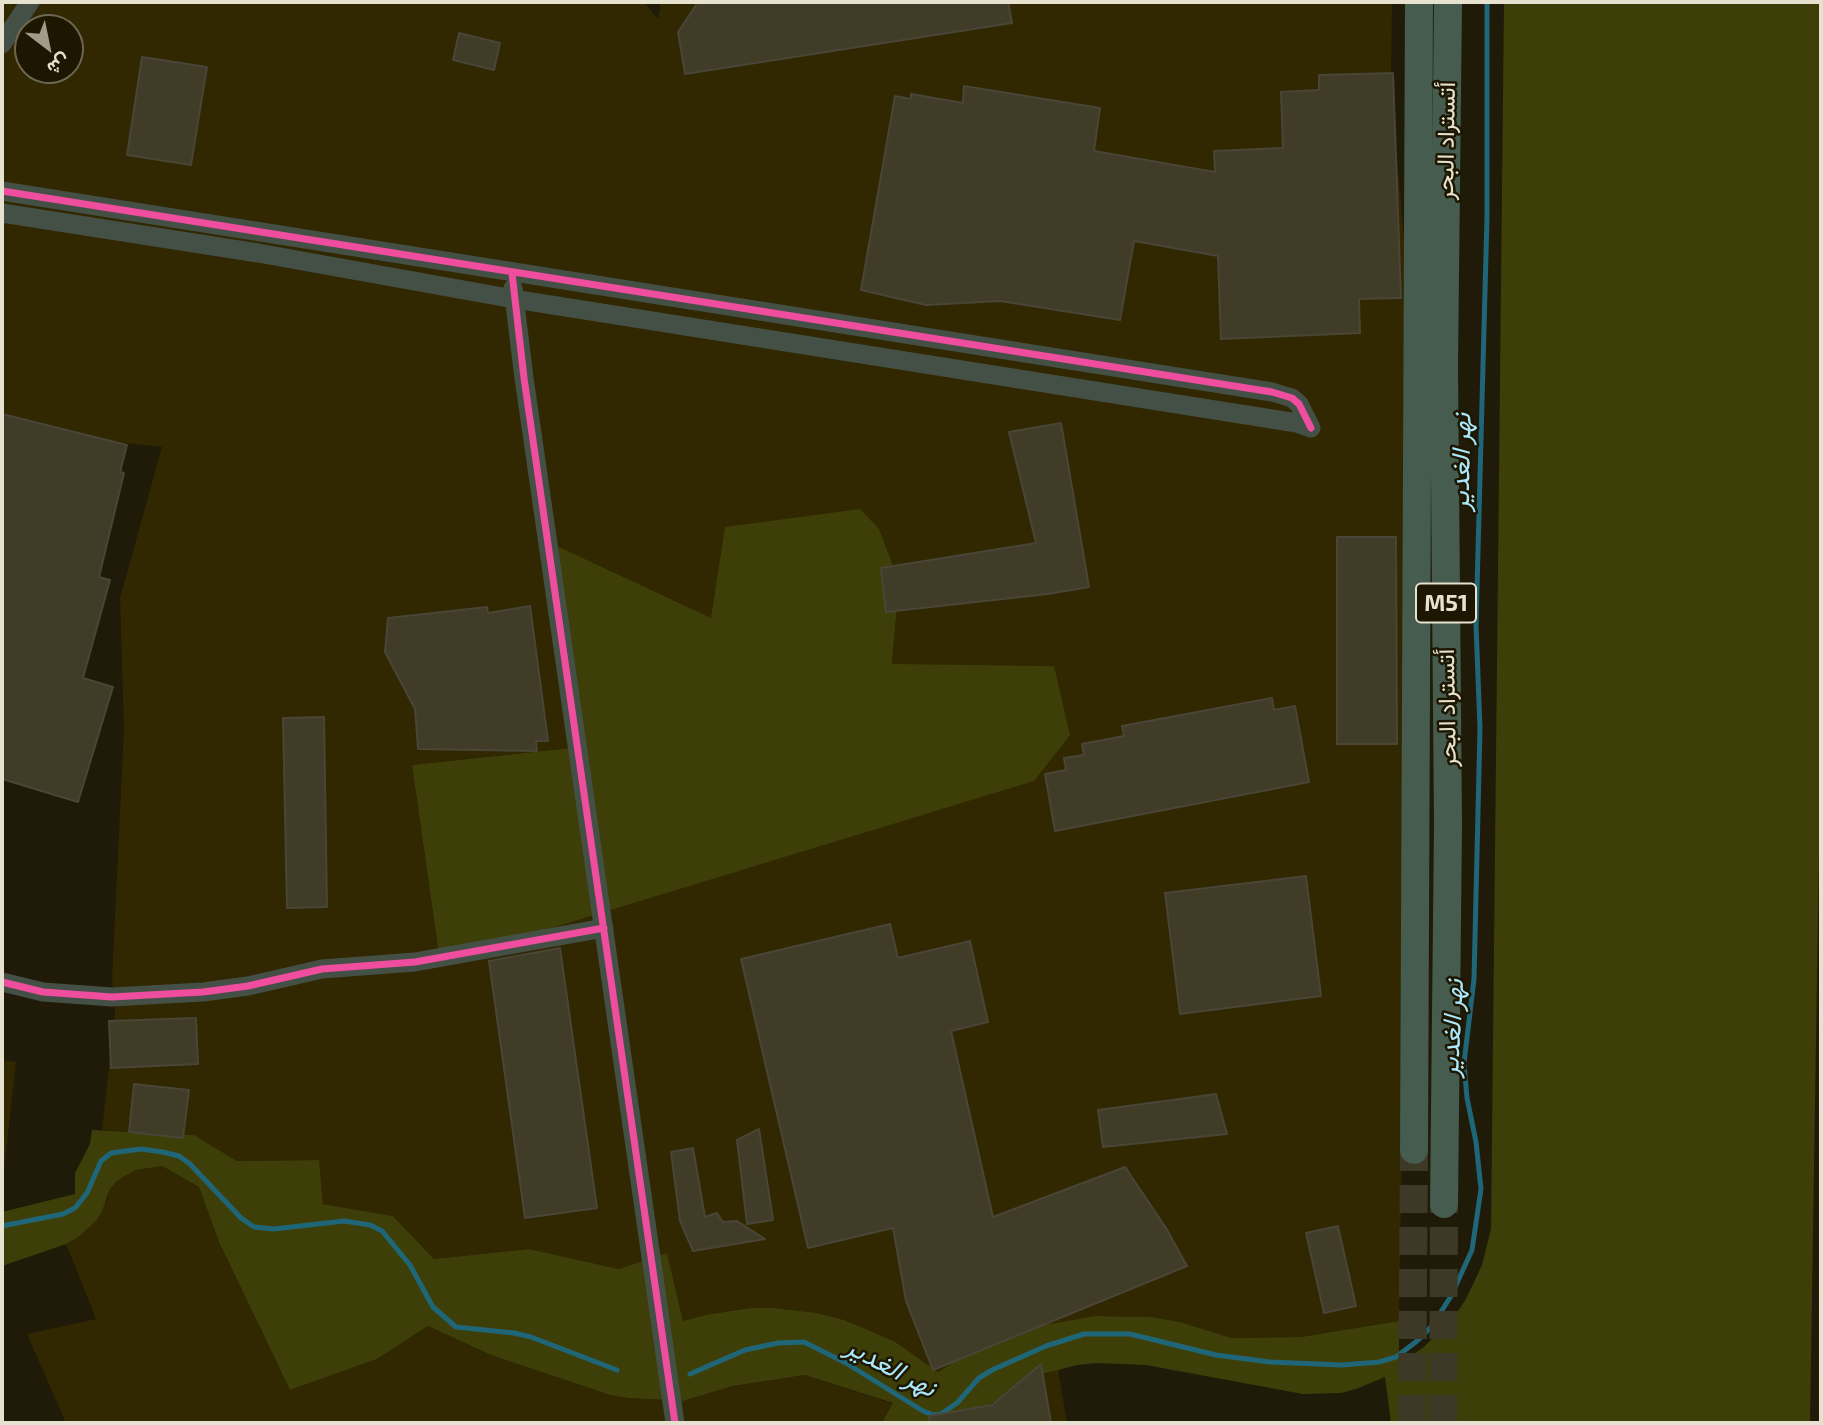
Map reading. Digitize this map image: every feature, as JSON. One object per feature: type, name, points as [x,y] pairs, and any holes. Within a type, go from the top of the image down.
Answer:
[{"type":"highway","name":"أتستراد البحر","points":[[1414,1150],[1419,2]]},
{"type":"highway","name":"أتستراد البحر","points":[[1444,1204],[1448,811],[1444,365],[1448,2]]},
{"type":"street","points":[[2,44],[30,2]]},
{"type":"street","points":[[2,191],[1272,393],[1292,398],[1302,408],[1311,428],[1297,423],[514,299],[258,253],[2,213]]},
{"type":"street","points":[[512,273],[675,1423]]},
{"type":"street","points":[[832,349],[837,324]]},
{"type":"street","points":[[1117,394],[1122,369]]},
{"type":"street","points":[[1152,400],[1158,376]]},
{"type":"street","points":[[2,982],[43,992],[112,997],[203,992],[247,986],[322,969],[415,962],[604,928]]},
{"type":"shaded area","points":[[2,2],[644,2],[658,19],[661,2],[1392,2],[1391,86],[1415,370],[1399,1321],[1301,1337],[1232,1338],[1180,1322],[1152,1317],[1095,1316],[962,1357],[938,1372],[894,1341],[844,1320],[818,1313],[750,1308],[683,1321],[667,1254],[619,1269],[529,1249],[434,1259],[393,1216],[323,1204],[318,1160],[237,1161],[194,1135],[102,1130],[115,1013],[112,979],[124,728],[120,598],[162,447],[90,439],[2,413]],"holes":[[[899,581],[892,665],[1053,666],[440,962],[412,765],[571,748],[711,618]]]},
{"type":"shaded area","points":[[1504,2],[1821,2],[1821,720],[1810,1423],[1391,1423],[1385,1377],[1341,1393],[1303,1394],[1146,1365],[1096,1363],[1039,1375],[991,1404],[936,1423],[882,1423],[893,1403],[805,1375],[733,1386],[683,1401],[628,1398],[610,1395],[491,1355],[428,1326],[377,1359],[290,1390],[219,1242],[199,1187],[162,1166],[135,1170],[117,1181],[110,1189],[96,1221],[77,1238],[2,1266],[2,1212],[75,1194],[75,1173],[90,1144],[92,1130],[194,1135],[237,1161],[319,1160],[323,1204],[393,1216],[434,1259],[529,1249],[619,1269],[667,1253],[683,1321],[750,1308],[818,1313],[844,1320],[894,1341],[938,1372],[962,1357],[1039,1326],[1095,1316],[1152,1317],[1180,1322],[1232,1338],[1301,1337],[1399,1321],[1399,1364],[1424,1347],[1454,1317],[1466,1299],[1482,1265],[1491,1229]]},
{"type":"shaded area","points":[[860,509],[879,529],[899,581],[892,664],[1054,666],[1070,735],[1034,781],[440,962],[412,765],[571,748],[544,540],[711,618],[725,527]]},
{"type":"shaded area","points":[[2,1060],[16,1062],[2,1187]]},
{"type":"shaded area","points":[[162,1166],[199,1187],[219,1242],[290,1390],[377,1359],[428,1326],[491,1355],[610,1395],[683,1401],[733,1386],[805,1375],[894,1404],[882,1423],[66,1423],[27,1334],[96,1319],[66,1244],[77,1238],[107,1201],[110,1189],[117,1181],[135,1170]]},
{"type":"shaded area","points":[[1058,1369],[1067,1423],[936,1423],[991,1404],[1022,1383]]},
{"type":"building","points":[[698,2],[1008,2],[1012,23],[685,74],[678,32]]},
{"type":"building","points":[[459,33],[500,43],[494,70],[453,60]]},
{"type":"building","points":[[142,57],[207,67],[191,165],[127,155]]},
{"type":"building","points":[[1393,73],[1401,298],[1359,299],[1360,333],[1221,339],[1218,256],[1134,241],[1120,320],[1000,301],[926,305],[861,290],[895,96],[911,99],[911,94],[963,103],[964,86],[1100,108],[1094,151],[1215,172],[1214,151],[1283,148],[1281,92],[1319,90],[1319,75]]},
{"type":"building","points":[[2,414],[127,445],[120,472],[124,473],[99,577],[110,580],[83,678],[113,687],[78,802],[2,779]]},
{"type":"building","points":[[1061,423],[1089,587],[886,612],[881,568],[1036,543],[1009,432]]},
{"type":"building","points":[[1337,537],[1396,537],[1397,744],[1337,744]]},
{"type":"building","points":[[530,606],[548,741],[536,741],[537,751],[418,749],[415,709],[385,652],[388,618],[487,607],[488,613]]},
{"type":"building","points":[[1272,698],[1274,710],[1295,706],[1309,782],[1055,831],[1045,774],[1066,770],[1064,758],[1084,755],[1082,744],[1124,736],[1122,726]]},
{"type":"building","points":[[324,717],[327,907],[287,908],[283,718]]},
{"type":"building","points":[[1306,876],[1321,996],[1180,1014],[1165,893]]},
{"type":"building","points":[[890,924],[898,958],[970,941],[988,1022],[951,1031],[993,1217],[1125,1167],[1166,1228],[1187,1266],[933,1370],[906,1301],[893,1228],[808,1248],[741,959]]},
{"type":"building","points":[[560,948],[597,1208],[525,1218],[489,961]]},
{"type":"building","points":[[196,1018],[198,1064],[111,1068],[109,1021]]},
{"type":"building","points":[[134,1084],[189,1090],[183,1138],[129,1132]]},
{"type":"building","points":[[1216,1094],[1227,1134],[1103,1147],[1098,1110]]},
{"type":"building","points":[[759,1129],[773,1220],[747,1224],[737,1140]]},
{"type":"building","points":[[693,1148],[705,1217],[717,1213],[723,1222],[737,1221],[765,1239],[693,1251],[680,1221],[671,1152]]},
{"type":"building","points":[[1338,1226],[1356,1306],[1324,1313],[1306,1233]]},
{"type":"building","points":[[1041,1364],[1051,1423],[930,1423],[929,1416],[992,1405]]},
{"type":"waterway","name":"نهر الغدير","points":[[690,1374],[745,1350],[778,1343],[804,1342],[846,1363],[933,1415],[941,1414],[957,1403],[979,1378],[992,1370],[1046,1346],[1084,1334],[1130,1334],[1216,1355],[1270,1362],[1342,1365],[1379,1362],[1396,1357],[1417,1341],[1432,1326],[1451,1296],[1472,1250],[1481,1189],[1464,1063],[1474,979],[1480,728],[1476,625],[1487,217],[1487,2]]},
{"type":"waterway","name":"نهر الغدير","points":[[2,1226],[63,1214],[75,1208],[87,1193],[101,1161],[111,1153],[141,1149],[163,1152],[179,1156],[190,1164],[241,1218],[254,1227],[274,1229],[344,1221],[370,1225],[382,1231],[410,1265],[433,1307],[456,1327],[531,1337],[617,1370]]},
{"type":"tunnel","points":[[1412,1423],[1414,1150]]},
{"type":"tunnel","points":[[1443,1423],[1444,1204]]},
{"type":"cycle path","points":[[2,191],[1272,392],[1292,398],[1299,404],[1311,428]]},
{"type":"cycle path","points":[[512,273],[524,378],[675,1423]]},
{"type":"cycle path","points":[[2,982],[43,992],[112,997],[203,992],[248,986],[322,969],[415,962],[604,928]]}]
